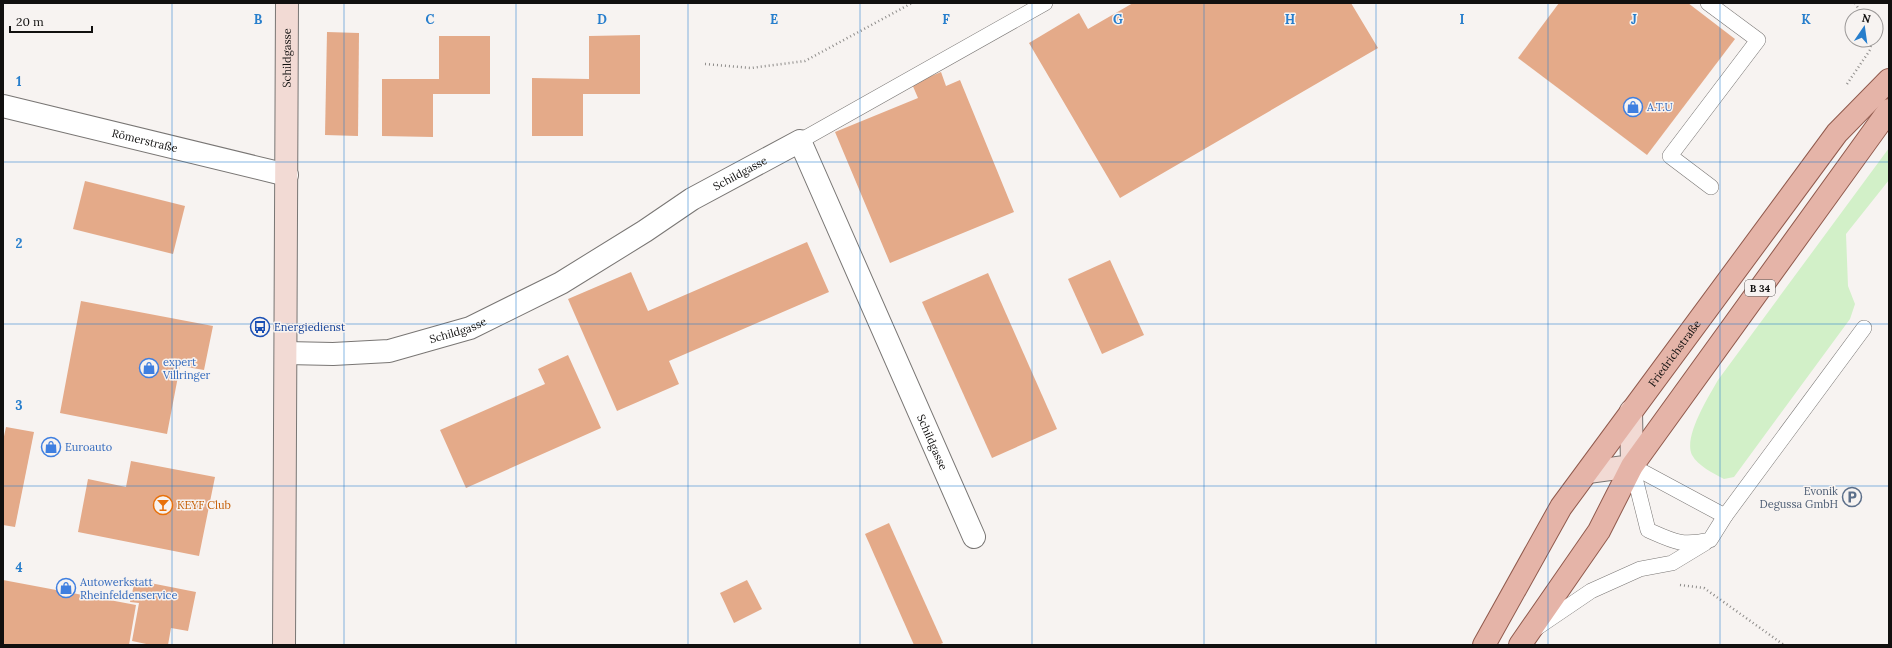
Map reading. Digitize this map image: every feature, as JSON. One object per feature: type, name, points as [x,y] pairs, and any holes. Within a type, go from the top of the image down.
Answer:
[{"type":"main road","name":"Friedrichstraße","points":[[1484,645],[1561,507],[1837,133],[1889,80]]},
{"type":"main road","name":"B 34","points":[[1525,639],[1600,531],[1632,466],[1889,110]]},
{"type":"street","name":"Schildgasse","points":[[284,645],[287,3]]},
{"type":"street","name":"Römerstraße","points":[[3,106],[287,175]]},
{"type":"street","name":"Schildgasse","points":[[286,353],[333,354],[389,351],[470,328],[561,283],[645,231],[692,199],[800,141],[974,537]]},
{"type":"street","points":[[1588,472],[1632,466],[1631,411]]},
{"type":"lane","points":[[800,141],[1045,3]]},
{"type":"lane","points":[[1708,3],[1758,40],[1670,156],[1711,187]]},
{"type":"lane","points":[[1525,639],[1592,591],[1640,569],[1672,563],[1710,540],[1725,516],[1864,328]]},
{"type":"lane","points":[[1632,466],[1725,516]]},
{"type":"lane","points":[[1632,466],[1648,530],[1672,541],[1690,544],[1710,540]]},
{"type":"path","points":[[705,64],[751,68],[805,62],[912,3]]},
{"type":"green space","points":[[1889,148],[1889,180],[1846,234],[1848,286],[1855,304],[1850,319],[1734,477],[1724,479],[1702,466],[1692,455],[1690,447],[1691,438],[1703,406],[1718,380]]},
{"type":"building","points":[[1133,3],[1351,3],[1378,48],[1120,198],[1029,43],[1079,13],[1088,29]]},
{"type":"building","name":"A.T.U","points":[[1559,3],[1688,3],[1735,39],[1647,155],[1518,58]]},
{"type":"building","points":[[327,32],[359,33],[358,136],[325,135]]},
{"type":"building","points":[[640,35],[640,94],[583,94],[583,136],[532,136],[532,78],[589,79],[589,36]]},
{"type":"building","points":[[439,36],[490,36],[490,94],[433,94],[433,137],[382,136],[382,79],[439,79]]},
{"type":"building","points":[[941,72],[946,86],[960,80],[1014,212],[890,263],[835,132],[918,98],[912,84]]},
{"type":"building","points":[[85,181],[185,206],[173,254],[73,229]]},
{"type":"building","points":[[807,242],[829,292],[669,361],[679,384],[617,411],[568,299],[631,272],[648,311]]},
{"type":"building","points":[[1110,260],[1144,335],[1102,354],[1068,279]]},
{"type":"building","points":[[988,273],[1057,429],[992,458],[922,302]]},
{"type":"building","points":[[81,301],[213,326],[204,370],[180,366],[167,434],[60,413]]},
{"type":"building","points":[[568,355],[601,428],[466,488],[440,430],[545,384],[538,369]]},
{"type":"building","points":[[6,427],[34,432],[15,527],[3,525],[3,441]]},
{"type":"building","points":[[131,461],[215,477],[199,556],[78,532],[88,479],[126,487]]},
{"type":"building","points":[[889,523],[943,643],[938,645],[914,645],[865,534]]},
{"type":"building","points":[[3,580],[136,605],[129,645],[3,645]]},
{"type":"building","points":[[135,580],[196,592],[188,631],[171,628],[168,645],[151,645],[132,641],[139,603],[130,602]]},
{"type":"building","points":[[747,580],[762,609],[734,623],[720,593]]},
{"type":"place","name":"A.T.U","points":[[1633,107]]},
{"type":"place","name":"Energiedienst","points":[[260,327]]},
{"type":"place","name":"expert Villringer","points":[[149,368]]},
{"type":"place","name":"Euroauto","points":[[51,447]]},
{"type":"place","name":"Evonik Degussa GmbH","points":[[1852,497]]},
{"type":"place","name":"KEYF Club","points":[[163,505]]},
{"type":"place","name":"Autowerkstatt Rheinfeldenservice","points":[[66,588]]}]
